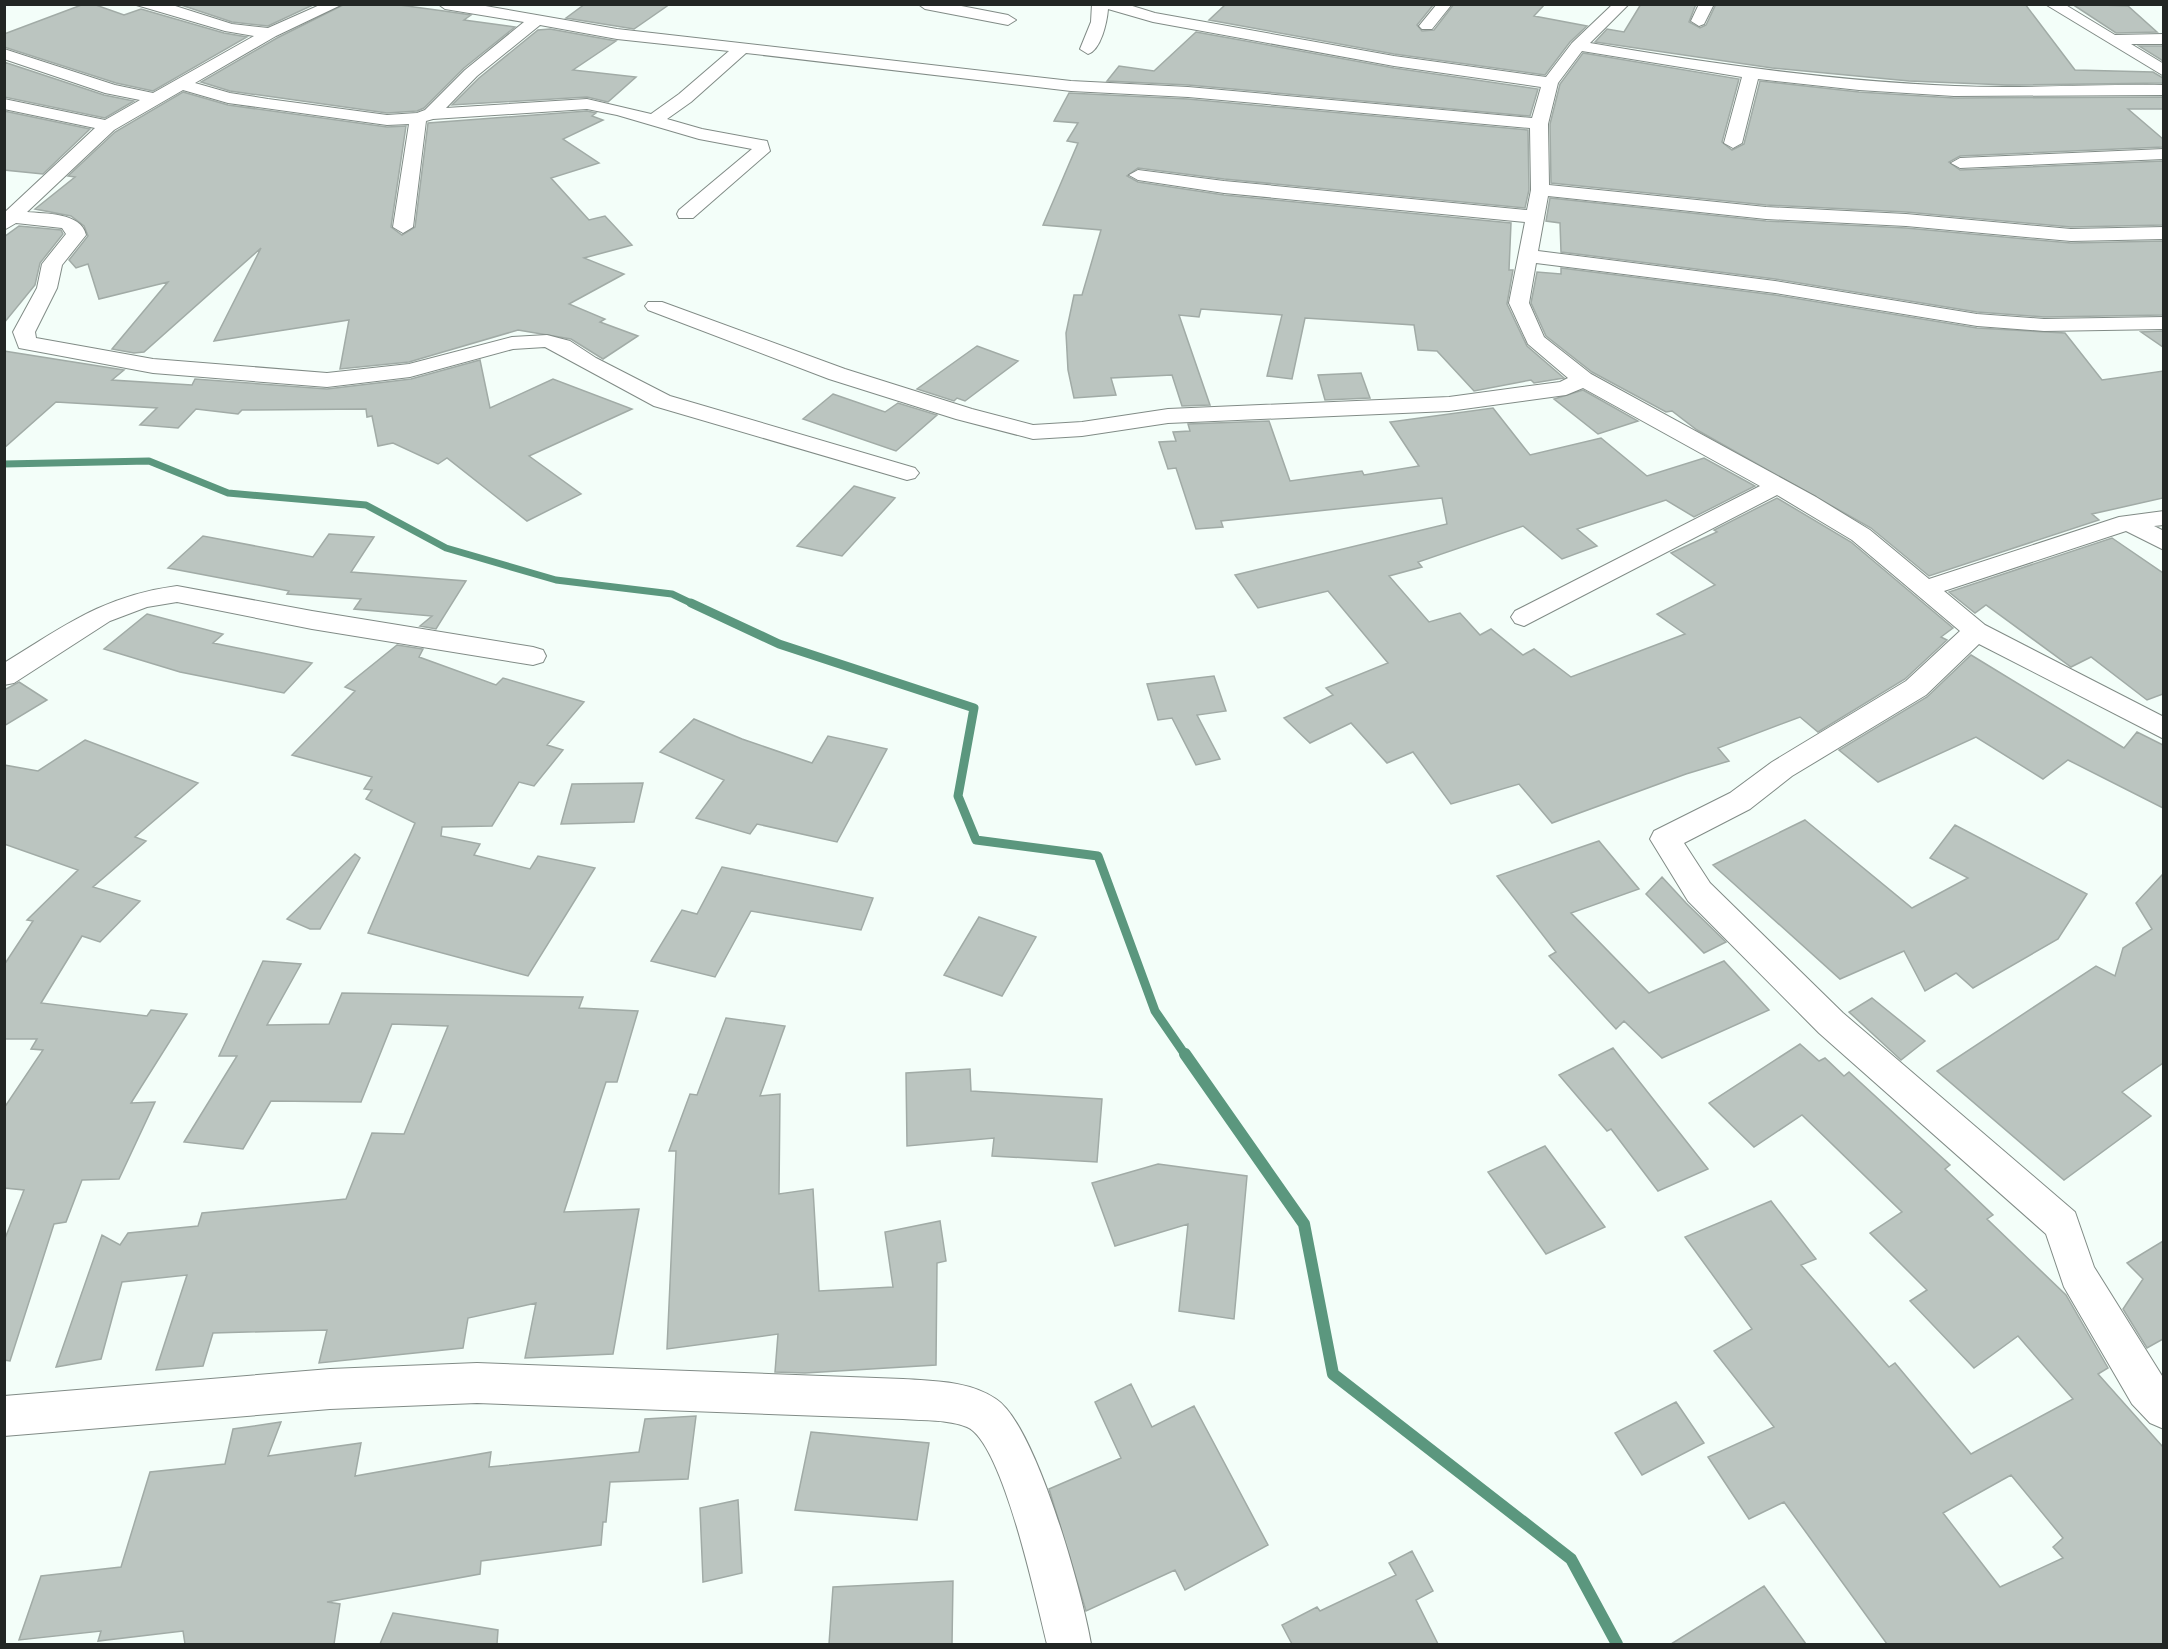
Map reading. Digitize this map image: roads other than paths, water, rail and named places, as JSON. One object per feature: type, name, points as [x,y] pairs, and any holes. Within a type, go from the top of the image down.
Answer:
[{"type":"street","points":[[140,4],[161,7],[230,28],[270,33]]},
{"type":"street","points":[[8,213],[33,199],[108,126],[153,98],[270,33],[336,4]]},
{"type":"street","points":[[445,4],[617,34],[1001,76],[1085,89],[1188,92],[1539,124]]},
{"type":"street","points":[[925,4],[1008,20]]},
{"type":"street","points":[[1088,49],[1093,32],[1101,20],[1100,4]]},
{"type":"street","points":[[1107,4],[1153,17],[1394,61],[1550,82]]},
{"type":"street","points":[[1427,26],[1445,4]]},
{"type":"street","points":[[1622,4],[1578,46],[1550,82],[1539,124],[1540,190],[1530,256],[1519,303],[1535,340],[1583,380],[1777,486],[1861,535],[1976,631],[2163,729]]},
{"type":"street","points":[[1699,21],[1707,4]]},
{"type":"street","points":[[2052,4],[2163,71]]},
{"type":"street","points":[[403,227],[424,116],[471,73],[537,20]]},
{"type":"street","points":[[2114,40],[2163,39]]},
{"type":"street","points":[[1578,46],[1751,73],[1952,91],[2101,88],[2163,90]]},
{"type":"street","points":[[654,120],[685,98],[741,49]]},
{"type":"street","points":[[4,54],[72,77],[153,98]]},
{"type":"street","points":[[1733,143],[1751,73]]},
{"type":"street","points":[[180,83],[228,98],[387,120],[579,104],[607,107],[699,134],[757,144],[763,148],[686,214]]},
{"type":"street","points":[[4,104],[108,126]]},
{"type":"street","points":[[1960,163],[2163,154]]},
{"type":"street","points":[[1138,175],[1224,187],[1536,217]]},
{"type":"street","points":[[1540,190],[1766,213],[1917,221],[2070,235],[2163,232]]},
{"type":"street","points":[[8,213],[68,224],[75,230],[76,236],[52,264],[47,288],[24,332],[27,343],[153,366],[327,380],[410,370],[512,343],[547,341],[561,346],[588,363],[662,401],[907,473]]},
{"type":"street","points":[[1530,256],[1786,288],[1977,320],[2044,325],[2163,323]]},
{"type":"street","points":[[655,306],[837,374],[964,414],[1033,432],[1082,429],[1168,416],[1449,404],[1566,388],[1583,380]]},
{"type":"street","points":[[1524,617],[1777,486]]},
{"type":"street","points":[[1927,588],[2128,522],[2163,518]]},
{"type":"street","points":[[2128,522],[2163,542]]},
{"type":"street","points":[[4,676],[101,615],[141,599],[177,594],[312,620],[533,656]]},
{"type":"street","points":[[1976,631],[1916,688],[1782,769],[1740,801],[1665,839],[1699,892],[1831,1023],[2062,1224],[2076,1274],[2146,1390],[2163,1409]]},
{"type":"street","points":[[4,1416],[330,1389],[477,1383],[903,1399],[967,1407],[982,1413],[1005,1439],[1052,1572],[1069,1644]]},
{"type":"waterway","points":[[4,464],[149,461],[228,493],[366,505],[446,548],[556,580],[672,594],[695,605]]},
{"type":"waterway","points":[[691,603],[779,644],[974,708],[958,796],[976,840],[1098,856],[1155,1011],[1186,1056]]},
{"type":"waterway","points":[[1185,1054],[1304,1224],[1333,1374],[1571,1559],[1617,1644]]}]
